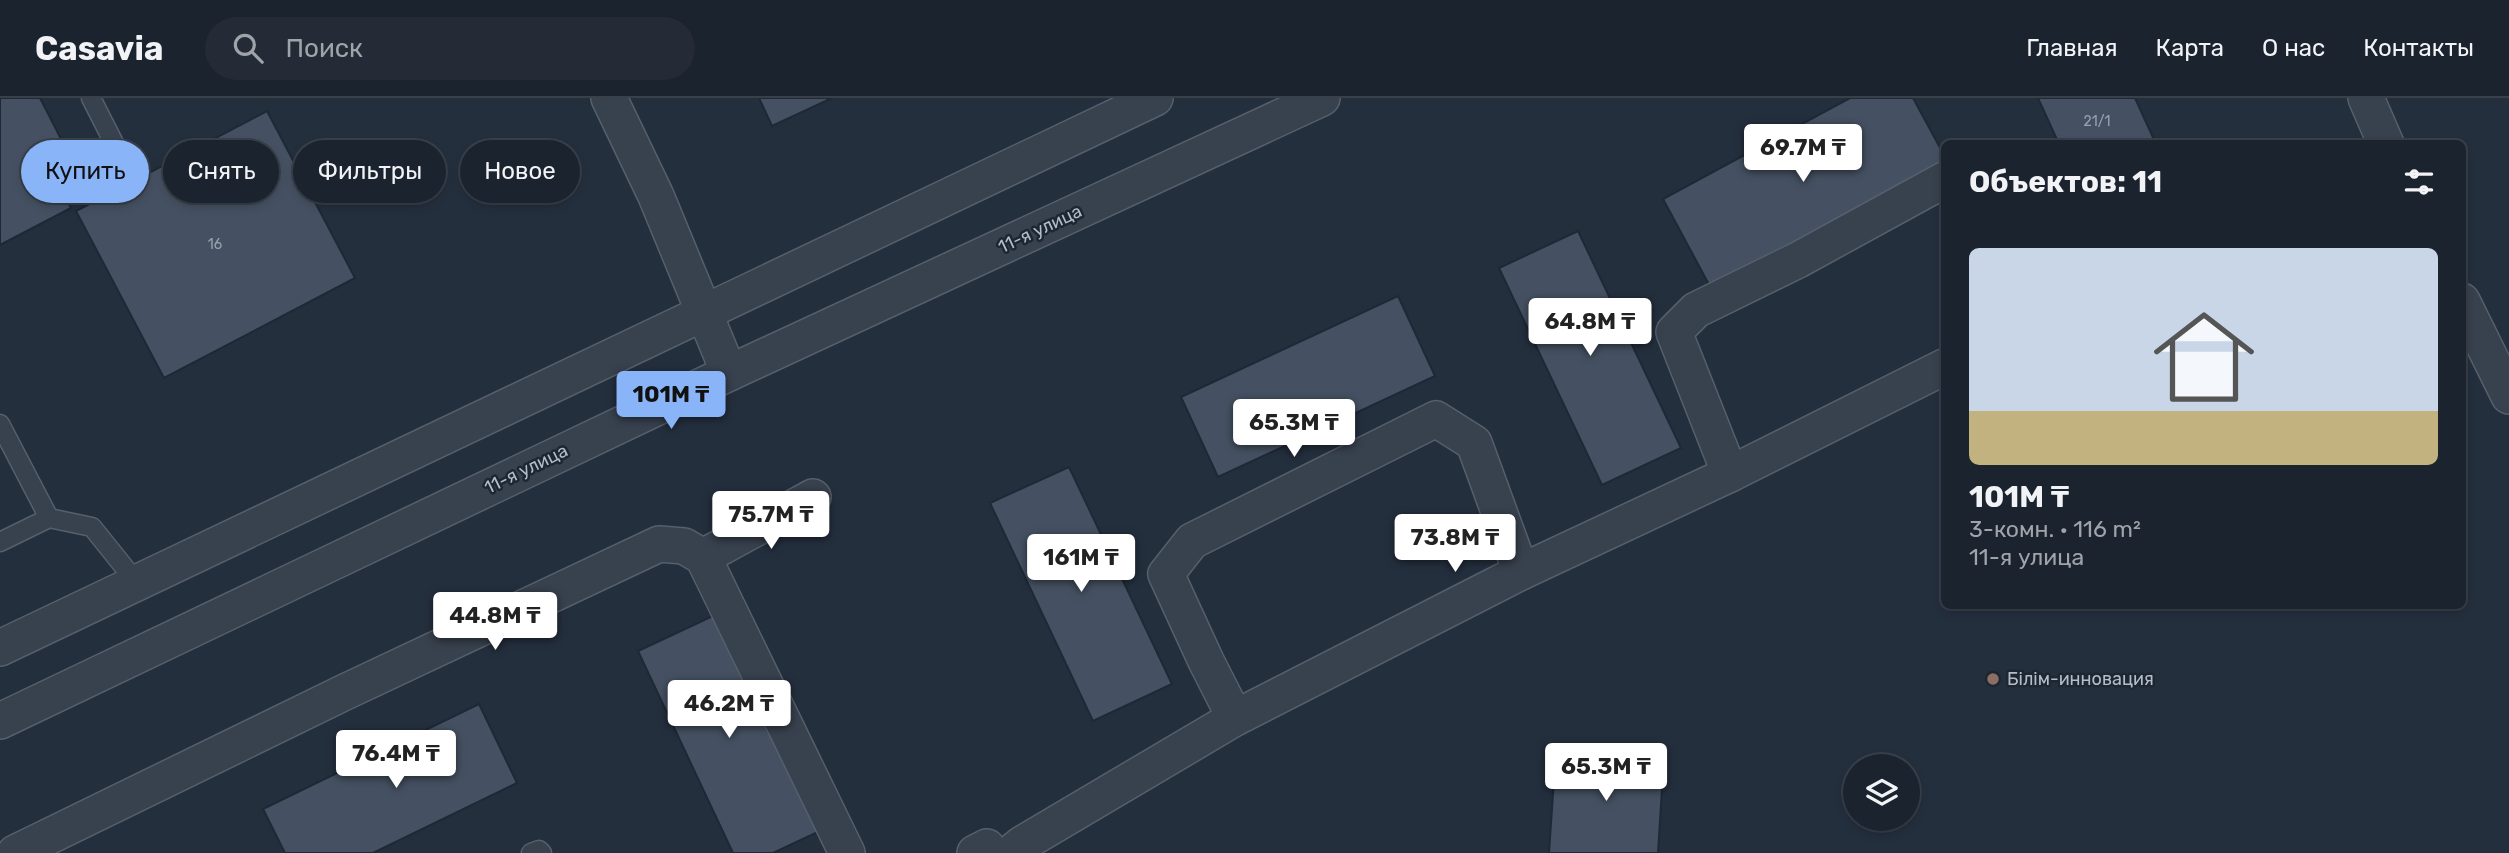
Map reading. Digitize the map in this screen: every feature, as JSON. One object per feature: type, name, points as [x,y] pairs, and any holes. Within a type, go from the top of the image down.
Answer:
[{"type":"street","points":[[609,98],[656,196],[729,373]]},
{"type":"street","points":[[0,648],[1154,98]]},
{"type":"street","name":"11-я улица","points":[[0,721],[729,373],[1322,98]]},
{"type":"street","points":[[2366,98],[2384,140]]},
{"type":"street","points":[[1730,474],[1674,332],[1696,310],[1798,260],[1941,182]]},
{"type":"street","points":[[2466,308],[2509,396]]},
{"type":"street","points":[[991,851],[1022,844],[1235,718],[1521,572],[1730,474],[1941,368]]},
{"type":"street","points":[[1235,718],[1166,574],[1192,541],[1436,419],[1474,443],[1521,572]]},
{"type":"street","points":[[703,558],[813,496]]},
{"type":"street","points":[[15,853],[345,692],[659,544],[684,546],[703,558],[847,853]]},
{"type":"lane","points":[[90,98],[111,140]]},
{"type":"lane","points":[[0,424],[49,518]]},
{"type":"lane","points":[[0,542],[49,518],[93,527],[137,583]]},
{"type":"lane","points":[[531,853],[539,850],[542,853]]},
{"type":"building","points":[[0,98],[40,98],[62,140],[21,140],[21,203],[68,203],[71,208],[0,245]]},
{"type":"building","points":[[759,98],[832,98],[772,126]]},
{"type":"building","points":[[1850,98],[1913,98],[1941,149],[1941,168],[1713,292],[1663,199]]},
{"type":"building","points":[[2038,98],[2135,98],[2154,140],[2057,140]]},
{"type":"building","points":[[267,111],[293,160],[293,203],[315,203],[355,278],[164,378],[76,211],[91,203],[149,203],[149,173],[163,165],[163,203],[279,203],[279,140],[212,140]]},
{"type":"building","points":[[1578,231],[1681,448],[1602,485],[1499,268]]},
{"type":"building","points":[[1398,296],[1435,376],[1218,477],[1181,397]]},
{"type":"building","points":[[1069,467],[1172,684],[1093,721],[990,503]]},
{"type":"building","points":[[717,614],[820,831],[773,853],[733,853],[638,651]]},
{"type":"building","points":[[479,704],[517,783],[373,853],[285,853],[263,809]]},
{"type":"building","points":[[1556,749],[1664,757],[1658,853],[1549,853]]},
{"type":"place","name":"Білім-инновация","points":[[1993,679]]}]
